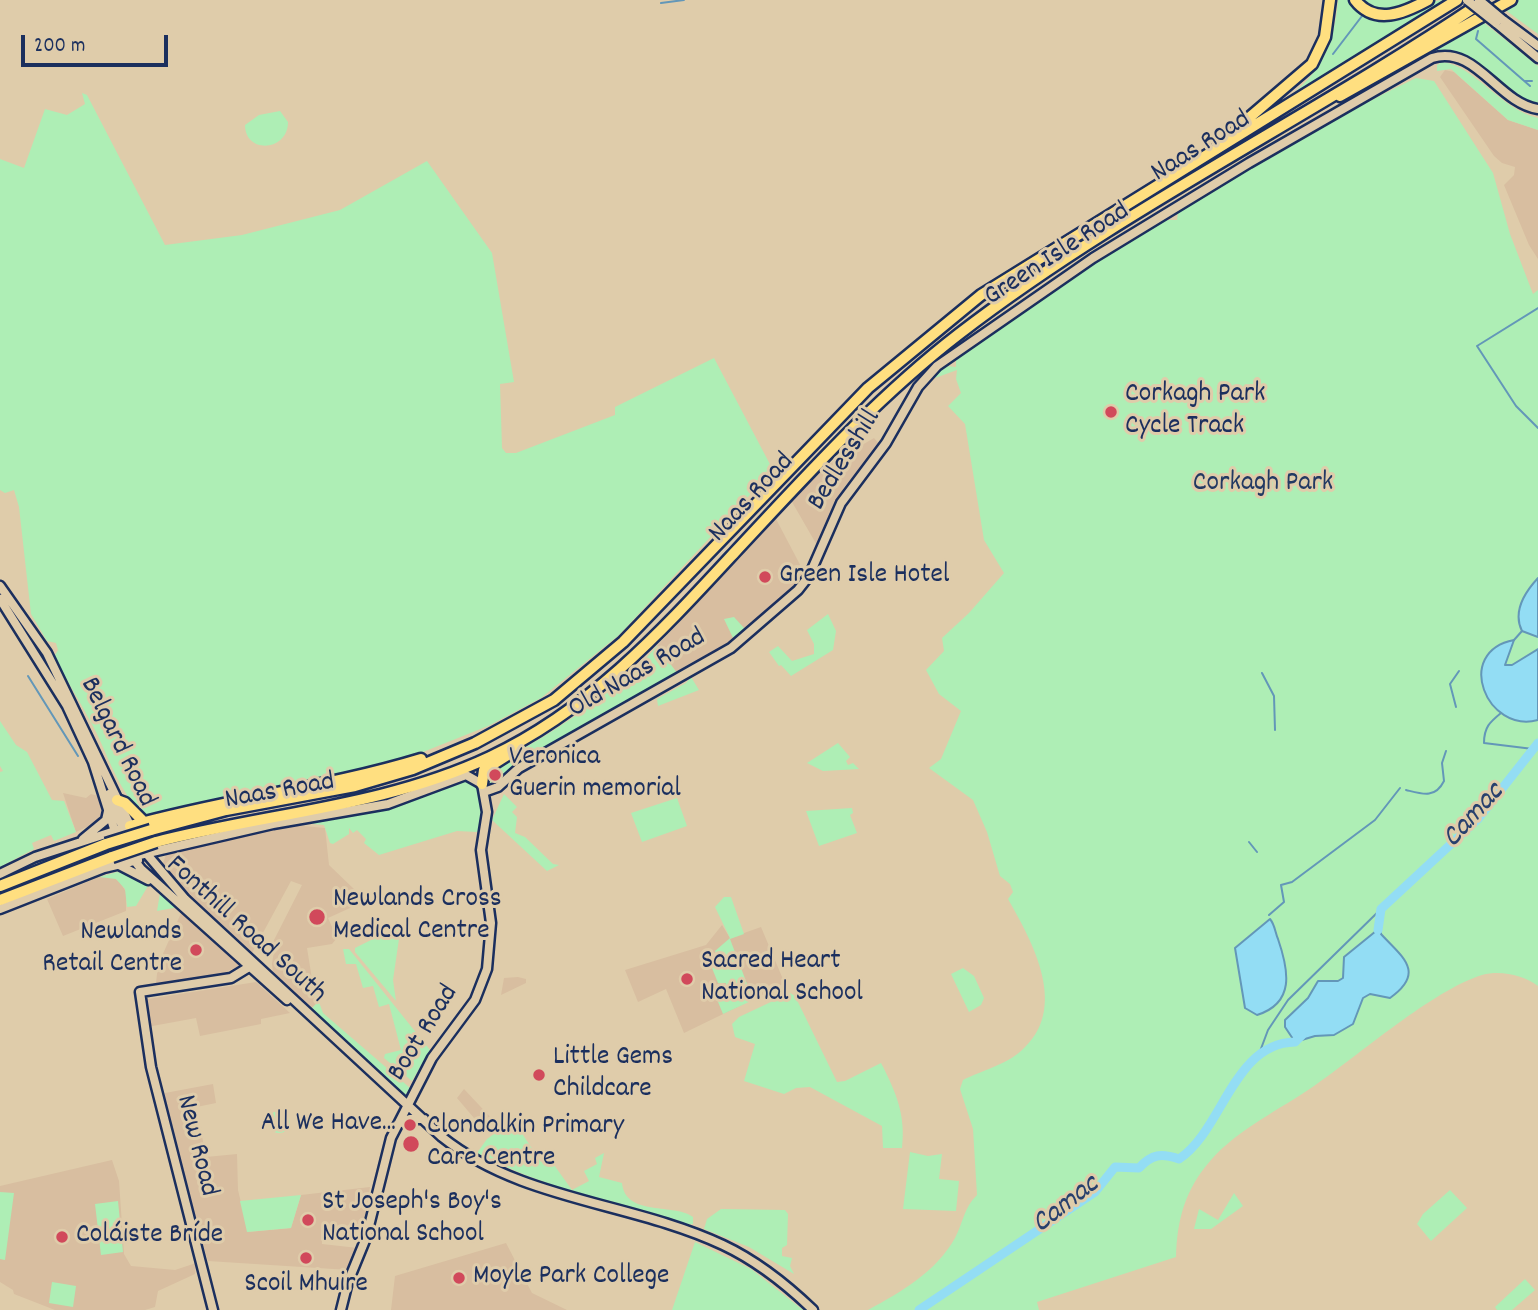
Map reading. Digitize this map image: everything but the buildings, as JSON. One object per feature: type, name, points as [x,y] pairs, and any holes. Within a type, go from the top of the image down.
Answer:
[{"type":"highway","points":[[1206,153],[1312,64],[1325,37],[1330,0]]},
{"type":"highway","points":[[1354,0],[1367,11],[1381,16],[1403,12],[1428,0]]},
{"type":"highway","name":"Naas Road","points":[[0,886],[147,826],[355,786],[413,769],[475,743],[554,700],[624,642],[825,430],[904,356],[981,295],[1206,153],[1457,0]]},
{"type":"highway","name":"Naas Road","points":[[0,900],[236,823],[368,800],[441,778],[487,758],[565,714],[635,658],[837,443],[926,361],[1016,292],[1485,0]]},
{"type":"highway","points":[[1246,147],[1511,0]]},
{"type":"highway","points":[[483,788],[484,770],[545,733],[565,714]]},
{"type":"highway","points":[[316,816],[402,796],[465,771],[487,758]]},
{"type":"highway","points":[[117,800],[125,803],[147,826]]},
{"type":"highway","points":[[127,827],[147,826]]},
{"type":"main road","points":[[1467,0],[1538,46]]},
{"type":"main road","points":[[1479,0],[1538,58]]},
{"type":"main road","name":"Green Isle Road","points":[[909,403],[918,387],[937,366],[1051,285],[1249,163],[1432,58],[1458,57],[1516,100],[1538,109]]},
{"type":"main road","name":"Bedlesshill","points":[[805,582],[841,503],[886,443],[909,403]]},
{"type":"main road","name":"Old Naas Road","points":[[483,788],[498,787],[519,768],[731,648],[805,582]]},
{"type":"main road","name":"Belgard Road","points":[[0,586],[47,653],[101,765],[127,827],[146,855]]},
{"type":"main road","name":"Belgard Road","points":[[0,599],[61,696]]},
{"type":"main road","name":"Belgard Road","points":[[25,620],[38,651],[37,660]]},
{"type":"main road","name":"Belgard Road","points":[[47,653],[46,665],[83,738],[125,859]]},
{"type":"main road","points":[[101,765],[127,827],[125,859]]},
{"type":"main road","points":[[146,855],[157,848],[388,804],[466,775],[483,788]]},
{"type":"main road","name":"Boot Road","points":[[341,1310],[348,1282],[366,1238],[386,1156],[398,1124],[432,1058],[475,1000],[487,969],[491,923],[481,850],[487,812],[483,788]]},
{"type":"main road","points":[[82,840],[106,820],[108,808]]},
{"type":"main road","points":[[0,874],[82,840],[127,827]]},
{"type":"main road","points":[[125,859],[169,847]]},
{"type":"main road","points":[[157,848],[157,869]]},
{"type":"main road","name":"Fonthill Road South","points":[[146,855],[157,869],[328,1032],[454,1147],[493,1170],[674,1227],[725,1246],[762,1267],[813,1310]]},
{"type":"main road","points":[[125,859],[168,893]]},
{"type":"main road","name":"Fonthill Road South","points":[[125,859],[328,1032]]},
{"type":"main road","name":"Naas Road","points":[[0,909],[125,859]]},
{"type":"main road","name":"New Road","points":[[213,1310],[151,1067],[140,992],[221,980],[237,975],[249,967]]},
{"type":"main road","points":[[398,1124],[410,1119],[424,1119]]},
{"type":"shaded area","points":[[1445,70],[1454,72],[1508,120],[1538,130],[1538,259],[1529,245],[1504,185],[1514,175],[1515,167],[1502,163],[1494,156],[1440,77]]},
{"type":"shaded area","points":[[874,438],[880,445],[844,487],[818,547],[792,502],[826,466]]},
{"type":"shaded area","points":[[776,519],[806,576],[745,634],[677,673],[657,646]]},
{"type":"shaded area","points":[[63,793],[86,798],[91,794],[98,796],[103,810],[95,823],[76,832]]},
{"type":"shaded area","points":[[293,825],[325,828],[329,865],[355,890],[361,903],[328,918],[337,938],[332,944],[307,948],[316,1004],[311,1009],[273,972],[272,964],[273,942],[302,885],[291,881],[252,953],[188,895],[163,863],[166,855],[191,846]]},
{"type":"shaded area","points":[[99,877],[113,877],[120,882],[126,892],[126,911],[63,936],[47,899]]},
{"type":"shaded area","points":[[182,911],[232,956],[239,966],[217,976],[156,983],[158,965]]},
{"type":"shaded area","name":"Sacred Heart National School","points":[[722,925],[730,938],[761,927],[785,984],[684,1033],[666,989],[638,1002],[625,970],[706,945]]},
{"type":"shaded area","points":[[504,978],[526,979],[526,983],[501,995]]},
{"type":"shaded area","points":[[256,982],[290,1013],[261,1019],[261,1024],[200,1036],[196,1018],[147,1027],[145,1001],[148,999]]},
{"type":"shaded area","points":[[213,1084],[216,1103],[182,1110],[182,1114],[189,1113],[192,1131],[201,1131],[206,1157],[237,1154],[238,1190],[248,1232],[291,1228],[301,1195],[370,1187],[363,1232],[322,1225],[322,1244],[358,1248],[349,1270],[208,1261],[175,1153],[164,1096],[165,1093]]},
{"type":"shaded area","points":[[464,1089],[494,1121],[485,1131],[457,1098]]},
{"type":"shaded area","name":"Coláiste Bríde","points":[[112,1160],[119,1181],[124,1254],[131,1266],[175,1270],[196,1263],[195,1274],[158,1291],[155,1307],[145,1310],[55,1310],[14,1294],[13,1290],[0,1282],[0,1186]]},
{"type":"shaded area","name":"Moyle Park College","points":[[506,1243],[532,1293],[567,1310],[391,1310],[395,1276]]},
{"type":"green space","points":[[1338,0],[1351,0],[1364,14],[1376,20],[1388,21],[1432,2],[1445,0],[1285,100],[1308,79],[1324,56],[1333,31]]},
{"type":"green space","points":[[1359,0],[1422,0],[1397,10],[1384,11]]},
{"type":"green space","points":[[1518,0],[1538,0],[1538,34],[1504,9]]},
{"type":"green space","points":[[1483,22],[1538,66],[1538,104],[1521,99],[1460,53],[1430,50]]},
{"type":"green space","points":[[1442,62],[1465,71],[1511,106],[1538,118],[1538,130],[1508,120],[1451,69],[1437,71],[1437,65]]},
{"type":"green space","name":"Corkagh Park","points":[[1416,78],[1434,81],[1493,173],[1510,234],[1533,294],[1538,290],[1538,986],[1519,976],[1497,973],[1482,975],[1441,994],[1396,1024],[1314,1086],[1234,1139],[1202,1171],[1189,1194],[1178,1230],[1176,1257],[1037,1302],[1039,1310],[868,1310],[928,1271],[955,1238],[966,1210],[977,1195],[973,1129],[960,1089],[963,1080],[1001,1064],[1021,1051],[1036,1034],[1043,1016],[1045,996],[1036,955],[1008,899],[1013,892],[1010,884],[1000,876],[987,832],[973,800],[929,768],[941,759],[961,711],[939,694],[926,670],[944,651],[942,638],[969,613],[1004,573],[984,540],[965,424],[948,406],[961,393],[956,379],[957,370],[935,378],[935,375],[946,366],[956,367],[956,357],[1073,277],[1165,220],[1177,220],[1178,213],[1266,159]]},
{"type":"green space","points":[[82,93],[87,95],[165,245],[242,235],[340,210],[427,161],[492,253],[514,382],[500,384],[502,448],[506,453],[516,453],[615,415],[615,407],[714,358],[773,470],[619,635],[541,698],[488,726],[403,760],[330,778],[143,815],[122,787],[92,724],[54,657],[58,650],[56,643],[47,641],[31,614],[19,507],[14,490],[5,493],[0,490],[0,159],[24,168],[45,109],[67,115],[85,104]]},
{"type":"green space","points":[[280,111],[288,122],[281,139],[266,146],[252,141],[245,125],[259,115]]},
{"type":"green space","points":[[828,614],[836,631],[833,650],[791,676],[769,652],[778,646],[792,661],[814,654],[814,644],[807,630]]},
{"type":"green space","points":[[734,617],[745,629],[734,640],[724,619]]},
{"type":"green space","points":[[657,646],[677,673],[487,791],[489,769],[556,729],[599,699],[620,683]]},
{"type":"green space","points":[[691,677],[699,690],[658,706],[657,699],[686,683]]},
{"type":"green space","points":[[0,721],[16,745],[27,752],[52,800],[64,801],[76,832],[54,841],[51,835],[32,843],[34,849],[0,867],[0,772],[3,771],[0,766]]},
{"type":"green space","points":[[838,743],[850,757],[846,761],[848,765],[853,763],[859,769],[823,771],[807,763]]},
{"type":"green space","points":[[464,777],[472,779],[481,798],[483,812],[477,832],[457,831],[379,855],[364,843],[366,839],[357,830],[353,833],[349,828],[349,834],[333,844],[330,843],[324,825],[303,823],[343,815]]},
{"type":"green space","points":[[504,794],[517,807],[512,812],[517,817],[515,833],[525,837],[553,864],[559,865],[547,871],[492,820]]},
{"type":"green space","points":[[677,798],[687,826],[642,842],[631,813]]},
{"type":"green space","points":[[852,808],[853,813],[850,815],[857,833],[819,846],[806,811]]},
{"type":"green space","points":[[117,872],[135,876],[148,886],[136,906],[127,907],[125,889],[116,879],[99,877]]},
{"type":"green space","points":[[160,893],[179,907],[157,911]]},
{"type":"green space","points":[[724,897],[731,897],[744,934],[730,939],[752,997],[751,1001],[723,1014],[716,997],[724,991],[726,983],[718,983],[712,968],[720,964],[715,951],[730,938],[715,907]]},
{"type":"green space","points":[[401,925],[393,980],[396,1001],[355,952],[355,948]]},
{"type":"green space","points":[[343,949],[349,949],[430,1050],[412,1081],[384,1058],[385,1054],[401,1050],[389,1004],[379,1007],[373,986],[363,988],[356,964],[346,964]]},
{"type":"green space","points":[[963,968],[974,976],[984,998],[981,1005],[969,1012],[951,974]]},
{"type":"green space","points":[[314,989],[323,1013],[410,1088],[404,1097],[311,1009],[316,1004]]},
{"type":"green space","points":[[790,993],[795,996],[837,1082],[845,1081],[881,1063],[899,1104],[903,1125],[902,1148],[883,1148],[882,1126],[810,1087],[796,1088],[784,1094],[744,1081],[755,1044],[735,1037],[732,1024],[739,1017]]},
{"type":"green space","points":[[279,1111],[287,1114],[290,1122],[287,1130],[279,1133],[271,1130],[268,1122],[271,1114]]},
{"type":"green space","points":[[513,1120],[541,1162],[549,1158],[572,1190],[589,1181],[584,1171],[597,1164],[595,1158],[604,1153],[599,1177],[622,1183],[625,1194],[632,1201],[652,1208],[685,1213],[693,1217],[693,1224],[686,1225],[554,1185],[477,1153],[487,1139]]},
{"type":"green space","points":[[910,1152],[928,1156],[942,1154],[939,1179],[959,1181],[956,1211],[903,1209]]},
{"type":"green space","points":[[1450,1190],[1467,1208],[1431,1241],[1417,1224],[1423,1214]]},
{"type":"green space","points":[[0,1192],[14,1193],[5,1260],[0,1259]]},
{"type":"green space","points":[[1234,1193],[1243,1206],[1211,1229],[1194,1229],[1199,1209],[1218,1220]]},
{"type":"green space","points":[[301,1195],[291,1228],[247,1232],[240,1201]]},
{"type":"green space","points":[[118,1201],[123,1252],[101,1255],[95,1204]]},
{"type":"green space","points":[[721,1209],[785,1210],[788,1214],[787,1245],[782,1248],[782,1256],[792,1258],[790,1266],[794,1274],[749,1247],[704,1229],[707,1219]]},
{"type":"green space","points":[[695,1242],[751,1269],[803,1310],[672,1310]]},
{"type":"green space","points":[[1525,1279],[1535,1290],[1512,1310],[1497,1310],[1495,1307]]},
{"type":"green space","points":[[52,1282],[76,1286],[73,1307],[49,1303]]},
{"type":"water","points":[[1538,578],[1538,637],[1522,631],[1518,616],[1521,602]]},
{"type":"water","points":[[1514,640],[1505,665],[1512,665],[1538,649],[1538,720],[1520,721],[1504,715],[1492,704],[1484,690],[1481,674],[1485,660],[1495,647]]},
{"type":"water","points":[[1270,919],[1285,963],[1286,984],[1278,1003],[1257,1015],[1245,1008],[1235,948]]},
{"type":"water","points":[[1381,919],[1381,934],[1402,957],[1409,972],[1401,989],[1390,998],[1370,994],[1363,998],[1353,1024],[1334,1035],[1315,1036],[1295,1042],[1285,1027],[1285,1020],[1308,998],[1318,981],[1338,981],[1343,978],[1344,957],[1376,931]]},
{"type":"waterway","points":[[661,3],[684,0]]},
{"type":"waterway","points":[[1333,54],[1362,16]]},
{"type":"waterway","points":[[1478,31],[1476,39],[1530,86]]},
{"type":"waterway","points":[[1525,81],[1532,81]]},
{"type":"waterway","name":"Camac","points":[[1538,308],[1477,346],[1516,406],[1538,428]]},
{"type":"waterway","name":"Camac","points":[[1514,640],[1522,631]]},
{"type":"waterway","points":[[1456,707],[1450,684],[1459,671]]},
{"type":"waterway","points":[[1262,673],[1274,696],[1275,730]]},
{"type":"waterway","points":[[28,676],[78,756]]},
{"type":"waterway","name":"Camac","points":[[1501,713],[1488,725],[1484,743],[1533,749]]},
{"type":"waterway","name":"Camac","points":[[1378,930],[1381,909],[1478,819],[1538,743]]},
{"type":"waterway","points":[[1406,790],[1428,794],[1437,791],[1444,781],[1442,763],[1446,751]]},
{"type":"waterway","points":[[1269,915],[1284,902],[1281,885],[1292,882],[1375,820],[1400,788]]},
{"type":"waterway","points":[[1249,842],[1257,852]]},
{"type":"waterway","name":"Camac","points":[[1259,1054],[1268,1030],[1288,1000],[1381,909]]},
{"type":"waterway","name":"Camac","points":[[919,1310],[1095,1192],[1115,1167],[1139,1168],[1157,1156],[1179,1159],[1194,1146],[1230,1090],[1257,1057],[1274,1046],[1295,1042],[1302,1035]]},
{"type":"place","name":"Corkagh Park Cycle Track","points":[[1111,412]]},
{"type":"place","name":"Green Isle Hotel","points":[[765,577]]},
{"type":"place","name":"Veronica Guerin memorial","points":[[495,775]]},
{"type":"place","name":"Newlands Cross Medical Centre","points":[[317,917]]},
{"type":"place","name":"Newlands Retail Centre","points":[[196,950]]},
{"type":"place","name":"Sacred Heart National School","points":[[687,979]]},
{"type":"place","name":"Little Gems Childcare","points":[[539,1075]]},
{"type":"place","name":"All We Have...","points":[[410,1125]]},
{"type":"place","name":"Clondalkin Primary Care Centre","points":[[411,1144]]},
{"type":"place","name":"St Joseph's Boy's National School","points":[[308,1220]]},
{"type":"place","name":"Coláiste Bríde","points":[[62,1237]]},
{"type":"place","name":"Scoil Mhuire","points":[[306,1258]]},
{"type":"place","name":"Moyle Park College","points":[[459,1278]]}]
